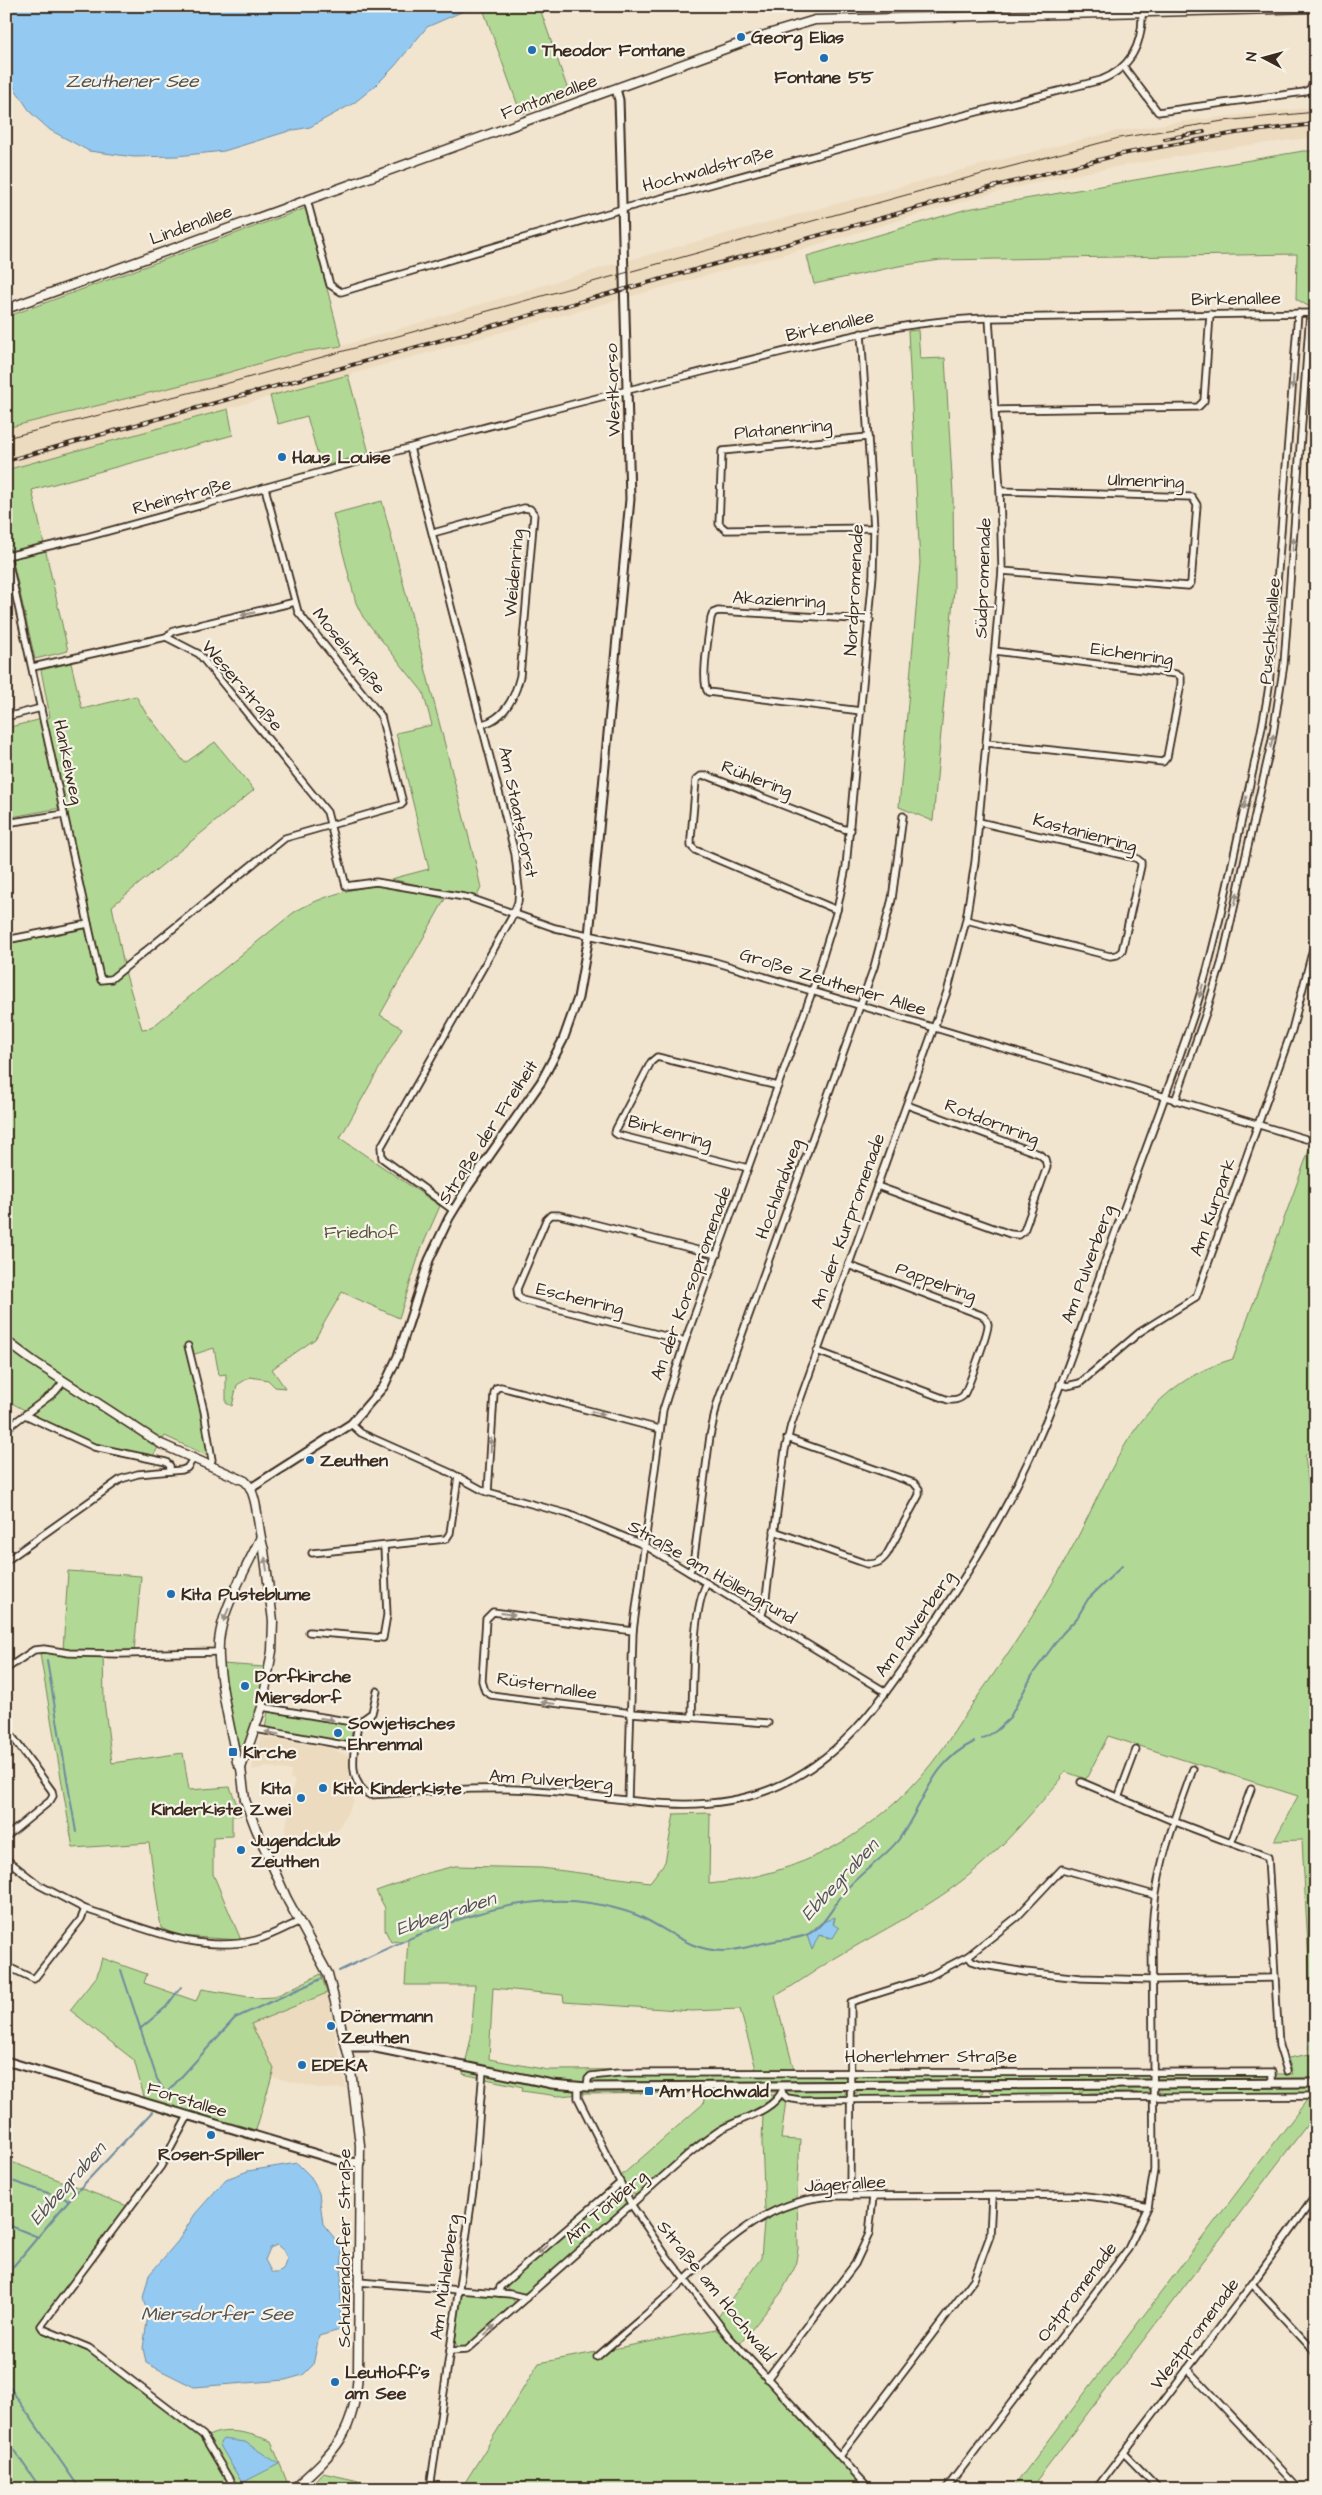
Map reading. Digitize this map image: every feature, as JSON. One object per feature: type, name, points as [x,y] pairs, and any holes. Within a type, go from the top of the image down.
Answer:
[{"type":"main road","name":"Fontaneallee","points":[[387,171],[755,38],[824,19],[1316,8]]},
{"type":"main road","name":"Lindenallee","points":[[6,308],[387,171]]},
{"type":"main road","points":[[6,1341],[161,1444],[245,1481],[251,1488],[260,1539],[264,1550],[273,1637],[262,1706],[241,1768]]},
{"type":"main road","name":"Schulzendorfer Straße","points":[[260,1539],[221,1626],[218,1652],[237,1762],[241,1768],[244,1793],[249,1812],[298,1922],[312,1943],[328,1974],[347,2047],[358,2113],[360,2164],[358,2372],[353,2416],[335,2449],[294,2489]]},
{"type":"street","points":[[1142,12],[1140,38],[1124,67],[1158,112],[1304,92],[1310,89],[1316,31]]},
{"type":"street","name":"Hochwaldstraße","points":[[307,200],[330,285],[341,292],[622,209],[911,129],[1094,82],[1124,67]]},
{"type":"street","name":"Westkorso","points":[[612,691],[620,624],[630,499],[619,102],[616,89]]},
{"type":"street","name":"Puschkinallee","points":[[1214,944],[1260,738],[1269,686],[1298,313]]},
{"type":"street","name":"Birkenallee","points":[[364,461],[628,389],[861,333],[920,323],[989,318],[1313,313]]},
{"type":"street","name":"Puschkinallee","points":[[1175,1101],[1207,1010],[1225,947],[1272,740],[1284,664],[1313,313]]},
{"type":"street","points":[[995,410],[1198,407],[1204,401],[1210,314]]},
{"type":"street","name":"Südpromenade","points":[[978,839],[1002,571],[1000,491],[989,318]]},
{"type":"street","name":"Nordpromenade","points":[[854,789],[870,620],[874,528],[861,333]]},
{"type":"street","name":"Platanenring","points":[[868,437],[722,451],[719,524],[726,530],[874,528]]},
{"type":"street","name":"Am Staatsforst","points":[[410,448],[518,871],[518,902],[513,915],[381,1147],[382,1158],[453,1210]]},
{"type":"street","name":"Rheinstraße","points":[[7,554],[74,541],[364,461]]},
{"type":"street","name":"Moselstraße","points":[[265,488],[295,602],[305,622],[381,716],[403,802],[401,805],[330,825]]},
{"type":"street","name":"Ulmenring","points":[[1000,491],[1192,497],[1197,505],[1192,583],[1188,586],[1002,571]]},
{"type":"street","name":"Weidenring","points":[[433,533],[524,508],[530,509],[534,514],[520,676],[517,690],[502,712],[490,722],[482,724]]},
{"type":"street","name":"Hankelweg","points":[[7,554],[101,980],[110,978],[127,966],[285,838],[330,825]]},
{"type":"street","points":[[33,667],[166,637],[174,631],[295,602]]},
{"type":"street","name":"Akazienring","points":[[861,711],[708,692],[704,685],[711,618],[713,613],[718,611],[870,620]]},
{"type":"street","name":"Weserstraße","points":[[166,637],[199,654],[327,812],[346,886]]},
{"type":"street","name":"Eichenring","points":[[987,743],[1163,762],[1167,757],[1182,684],[1181,677],[1176,674],[995,651]]},
{"type":"street","name":"Straße der Freiheit","points":[[251,1488],[351,1424],[376,1397],[392,1372],[429,1260],[453,1210],[534,1094],[554,1058],[578,998],[589,936],[612,691]]},
{"type":"street","points":[[6,717],[41,708]]},
{"type":"street","name":"Rühlering","points":[[837,910],[695,850],[691,846],[691,838],[696,780],[701,776],[708,776],[851,830]]},
{"type":"street","name":"An der Korsopromenade","points":[[628,1801],[633,1631],[660,1429],[668,1390],[812,992],[837,910],[851,830],[854,789]]},
{"type":"street","points":[[6,823],[64,814]]},
{"type":"street","name":"Hochlandweg","points":[[689,1572],[693,1565],[710,1436],[717,1404],[861,1006],[880,947],[892,899],[903,816]]},
{"type":"street","name":"Kastanienring","points":[[966,920],[1110,956],[1117,956],[1122,951],[1142,866],[1141,862],[1136,858],[979,822]]},
{"type":"street","name":"An der Kurpromenade","points":[[761,1617],[765,1605],[787,1438],[935,1028],[957,958],[966,920],[978,839]]},
{"type":"street","name":"Große Zeuthener Allee","points":[[346,886],[376,882],[470,898],[513,915],[589,936],[715,962],[1306,1139]]},
{"type":"street","points":[[6,940],[88,924]]},
{"type":"street","name":"Am Kurpark","points":[[1060,1384],[1067,1386],[1080,1383],[1140,1332],[1196,1297],[1292,1030],[1316,937]]},
{"type":"street","name":"Am Pulverberg","points":[[358,1723],[355,1747],[355,1777],[358,1786],[370,1795],[517,1789],[671,1806],[711,1804],[743,1798],[775,1787],[810,1769],[833,1752],[853,1733],[886,1692],[979,1556],[1028,1463],[1060,1384],[1164,1098],[1196,1007],[1214,944]]},
{"type":"street","name":"Birkenring","points":[[748,1168],[618,1135],[615,1133],[616,1129],[651,1062],[657,1057],[778,1086]]},
{"type":"street","name":"Rotdornring","points":[[877,1186],[1010,1234],[1019,1235],[1024,1231],[1047,1167],[1045,1159],[1039,1154],[907,1105]]},
{"type":"street","name":"Eschenring","points":[[685,1341],[522,1300],[518,1296],[517,1289],[546,1220],[551,1215],[559,1215],[716,1255]]},
{"type":"street","name":"Pappelring","points":[[818,1351],[948,1400],[957,1400],[964,1395],[976,1363],[988,1326],[986,1319],[981,1315],[848,1265]]},
{"type":"street","points":[[188,1346],[204,1411],[212,1460],[209,1466]]},
{"type":"street","points":[[6,1428],[55,1392],[64,1381]]},
{"type":"street","points":[[488,1493],[494,1393],[496,1388],[501,1387],[660,1429]]},
{"type":"street","points":[[25,1415],[94,1447],[166,1462],[170,1466],[170,1471]]},
{"type":"street","name":"Straße am Höllengrund","points":[[351,1424],[360,1433],[458,1477],[488,1493],[568,1514],[644,1545],[886,1692]]},
{"type":"street","points":[[774,1531],[867,1564],[875,1564],[881,1562],[887,1554],[919,1495],[919,1488],[914,1483],[787,1438]]},
{"type":"street","points":[[6,1561],[121,1479],[131,1475],[186,1468],[193,1459]]},
{"type":"street","points":[[312,1553],[446,1539],[450,1533],[458,1477]]},
{"type":"street","points":[[310,1632],[383,1638],[387,1615],[384,1546]]},
{"type":"street","points":[[692,1717],[696,1631],[703,1590],[706,1583]]},
{"type":"street","name":"Rüsternallee","points":[[633,1631],[493,1612],[486,1619],[482,1681],[485,1691],[491,1696],[631,1712],[768,1723]]},
{"type":"street","points":[[6,1670],[34,1650],[44,1649],[58,1652],[120,1654],[218,1652]]},
{"type":"street","points":[[262,1706],[358,1723],[372,1713],[377,1691]]},
{"type":"street","points":[[6,1728],[52,1791],[52,1796],[6,1837]]},
{"type":"street","points":[[255,1729],[355,1747]]},
{"type":"street","points":[[1118,1798],[1136,1750]]},
{"type":"street","name":"Ostpromenade","points":[[946,2489],[1128,2249],[1148,2207],[1154,2179],[1152,1980],[1154,1896],[1164,1849],[1193,1769]]},
{"type":"street","points":[[1080,1782],[1268,1857],[1273,1978],[1276,1985],[1279,2046],[1287,2071]]},
{"type":"street","points":[[1231,1843],[1251,1789]]},
{"type":"street","points":[[6,1859],[39,1884],[85,1909],[176,1939],[200,1944],[236,1944],[255,1940],[298,1922]]},
{"type":"street","points":[[850,2196],[851,2002],[924,1979],[968,1956],[1009,1926],[1062,1869],[1154,1896]]},
{"type":"street","points":[[6,1966],[34,1979],[82,1919],[85,1909]]},
{"type":"street","points":[[968,1956],[972,1961],[984,1965],[1061,1976],[1152,1980],[1273,1978]]},
{"type":"street","name":"Hoherlehmer Straße","points":[[347,2047],[371,2046],[552,2084],[587,2087],[782,2090],[850,2085],[1316,2083]]},
{"type":"street","name":"Forstallee","points":[[6,2061],[340,2161],[360,2164]]},
{"type":"street","name":"Am Mühlenberg","points":[[430,2489],[477,2159],[483,2070]]},
{"type":"street","name":"Hoherlehmer Straße","points":[[587,2087],[588,2079],[591,2076],[609,2074],[1154,2070],[1272,2072],[1272,2083]]},
{"type":"street","name":"Straße am Hochwald","points":[[578,2086],[578,2098],[620,2183],[646,2229],[729,2337],[870,2489]]},
{"type":"street","name":"Hoherlehmer Straße","points":[[782,2090],[793,2099],[1316,2096]]},
{"type":"street","name":"Am Tonberg","points":[[450,2351],[467,2350],[707,2139],[728,2125],[760,2110],[782,2090]]},
{"type":"street","points":[[188,2116],[162,2166],[41,2328],[89,2348],[203,2435],[235,2489]]},
{"type":"street","name":"Am Tonberg","points":[[499,2293],[500,2287],[620,2183]]},
{"type":"street","name":"Westpromenade","points":[[1096,2489],[1252,2284],[1316,2195]]},
{"type":"street","name":"Jägerallee","points":[[597,2357],[732,2237],[775,2210],[808,2199],[850,2196],[1095,2196],[1148,2207]]},
{"type":"street","points":[[840,2456],[974,2279],[990,2236],[993,2215],[992,2196]]},
{"type":"street","points":[[767,2379],[855,2264],[869,2234],[873,2197]]},
{"type":"street","points":[[359,2282],[499,2293],[526,2298]]},
{"type":"street","points":[[1252,2284],[1316,2353]]},
{"type":"street","points":[[1187,2369],[1295,2484]]},
{"type":"street","points":[[1124,2452],[1159,2489]]},
{"type":"shaded area","points":[[1316,107],[1316,137],[1243,146],[1126,165],[1046,180],[978,197],[809,247],[6,470],[6,428],[210,378],[295,353],[342,346],[621,262],[988,163],[1113,132],[1184,121]]},
{"type":"shaded area","name":"Kita Kinderkiste","points":[[261,1737],[330,1748],[349,1756],[349,1772],[354,1801],[337,1831],[284,1836],[291,1800],[291,1796],[287,1795],[288,1789],[292,1790],[295,1780],[290,1779],[291,1771],[268,1767],[252,1770],[255,1752]]},
{"type":"shaded area","points":[[327,1993],[346,2088],[322,2089],[272,2077],[274,2069],[251,2024]]},
{"type":"green space","points":[[482,6],[539,6],[570,96],[521,114]]},
{"type":"green space","points":[[1303,151],[1316,151],[1316,306],[1308,306],[1296,299],[1297,254],[941,260],[899,266],[814,284],[807,256],[967,209]]},
{"type":"green space","points":[[306,208],[342,346],[295,353],[210,378],[6,428],[6,317]]},
{"type":"green space","points":[[918,330],[920,359],[945,358],[953,494],[954,589],[933,821],[899,807],[920,563],[908,331]]},
{"type":"green space","points":[[348,375],[369,453],[321,467],[307,416],[278,424],[270,396]]},
{"type":"green space","points":[[228,409],[233,435],[32,490],[68,651],[35,659],[6,531],[6,470]]},
{"type":"green space","points":[[382,501],[475,861],[481,888],[476,898],[391,879],[429,869],[396,733],[432,725],[423,692],[363,617],[356,603],[333,514]]},
{"type":"green space","name":"Friedhof","points":[[71,663],[82,709],[136,696],[144,710],[185,763],[215,742],[254,790],[112,906],[126,975],[142,1029],[151,1028],[293,913],[312,903],[335,894],[359,888],[381,886],[445,899],[380,1015],[402,1028],[340,1138],[440,1206],[421,1249],[399,1318],[342,1292],[315,1339],[272,1369],[285,1388],[275,1387],[268,1380],[250,1377],[237,1385],[232,1406],[226,1403],[226,1374],[219,1375],[214,1348],[192,1355],[212,1455],[208,1456],[165,1436],[153,1456],[96,1445],[60,1429],[6,1400],[6,944],[90,928],[66,807],[6,818],[6,728],[50,717],[41,670]]},
{"type":"green space","points":[[1316,1131],[1316,1443],[1305,1456],[1309,1489],[1316,1506],[1316,2079],[706,2082],[705,2089],[776,2089],[778,2092],[583,2094],[558,2096],[522,2091],[523,2087],[463,2074],[471,2038],[475,1985],[405,1985],[408,1940],[391,1942],[385,1930],[385,1908],[376,1891],[427,1873],[455,1866],[541,1868],[650,1882],[665,1862],[674,1814],[710,1813],[709,1884],[742,1879],[805,1861],[860,1831],[910,1789],[944,1748],[1039,1606],[1072,1548],[1116,1461],[1132,1434],[1150,1410],[1173,1390],[1200,1372],[1233,1359]],"holes":[[[1108,1736],[1298,1796],[1274,1841],[1302,1840],[1310,1982],[1310,2054],[1288,2058],[1293,2074],[795,2074],[775,1996],[833,1959],[932,1902],[966,1878],[993,1854],[1033,1812],[1062,1778],[1060,1776],[1066,1772],[1086,1779]],[[835,1918],[830,1938],[818,1935],[812,1949],[807,1935],[821,1923]],[[493,1988],[563,1995],[564,2002],[692,2011],[740,2009],[756,2069],[548,2070],[489,2059]]]},
{"type":"green space","points":[[68,1571],[141,1576],[134,1652],[103,1652],[104,1701],[112,1763],[183,1753],[189,1790],[230,1787],[241,1815],[232,1816],[232,1836],[213,1837],[213,1874],[241,1940],[178,1936],[161,1928],[149,1843],[73,1848],[40,1654],[63,1650]]},
{"type":"green space","points":[[223,1664],[264,1667],[261,1700],[246,1744],[240,1746],[236,1741]]},
{"type":"green space","points":[[268,1711],[353,1725],[351,1742],[265,1729]]},
{"type":"green space","points":[[102,1958],[147,1974],[144,1983],[196,2001],[202,1989],[255,1998],[274,1997],[321,1974],[327,1993],[251,2024],[274,2069],[256,2130],[145,2100],[134,2060],[70,2010],[97,1976]]},
{"type":"green space","points":[[1316,2086],[1316,2094],[1162,2095],[1158,2091],[1165,2087]]},
{"type":"green space","points":[[1080,2087],[1080,2095],[995,2096],[990,2091],[992,2088]]},
{"type":"green space","points":[[1145,2087],[1150,2091],[1146,2095],[1133,2092],[1090,2093],[1082,2095],[1082,2089]]},
{"type":"green space","points":[[981,2088],[984,2092],[979,2096],[860,2097],[855,2093],[861,2089]]},
{"type":"green space","points":[[786,2089],[842,2089],[846,2093],[842,2097],[840,2095],[795,2097],[787,2094]]},
{"type":"green space","points":[[719,2094],[776,2095],[692,2146],[639,2193],[635,2195],[630,2193],[621,2176],[703,2104],[705,2096]]},
{"type":"green space","points":[[782,2100],[786,2100],[781,2139],[800,2140],[797,2194],[798,2249],[795,2267],[781,2293],[739,2345],[718,2317],[761,2258],[765,2210],[762,2143],[763,2114]]},
{"type":"green space","points":[[1307,2100],[1316,2100],[1316,2113],[1030,2489],[1012,2489]]},
{"type":"green space","points":[[6,2160],[130,2207],[37,2327],[87,2349],[203,2439],[219,2432],[228,2431],[254,2435],[271,2441],[289,2487],[287,2489],[6,2489]]},
{"type":"green space","points":[[614,2190],[621,2192],[626,2201],[626,2206],[531,2290],[524,2293],[508,2290],[506,2285]]},
{"type":"green space","points":[[466,2293],[512,2297],[515,2303],[464,2348],[458,2347],[455,2342],[460,2297]]},
{"type":"green space","points":[[716,2329],[866,2489],[461,2489],[539,2363]]},
{"type":"green space","points":[[323,2473],[386,2487],[385,2489],[308,2489]]},
{"type":"water","name":"Zeuthener See","points":[[6,6],[475,6],[427,27],[394,67],[375,86],[354,103],[310,127],[289,131],[224,151],[177,156],[134,157],[89,151],[50,130],[31,113],[6,75]]},
{"type":"water","points":[[835,1917],[833,1924],[839,1928],[833,1938],[819,1935],[812,1950],[807,1935],[821,1923]]},
{"type":"water","name":"Miersdorfer See","points":[[297,2163],[311,2177],[319,2193],[323,2224],[336,2240],[337,2246],[342,2246],[340,2330],[319,2336],[313,2365],[303,2375],[285,2380],[194,2387],[146,2363],[143,2348],[148,2315],[143,2298],[149,2275],[178,2241],[195,2214],[226,2179],[248,2171]],"holes":[[[277,2245],[283,2250],[287,2258],[283,2270],[272,2273],[265,2260],[270,2248]]]},
{"type":"water","points":[[223,2439],[245,2442],[279,2464],[242,2483],[221,2447],[220,2443]]},
{"type":"waterway","name":"Ebbegraben","points":[[982,1739],[996,1731],[1009,1719],[1034,1672],[1062,1634],[1077,1618],[1088,1599],[1122,1566]]},
{"type":"waterway","points":[[47,1661],[76,1832]]},
{"type":"waterway","name":"Ebbegraben","points":[[339,1971],[398,1944],[461,1919],[526,1903],[558,1901],[590,1903],[616,1908],[641,1917],[690,1944],[712,1950],[736,1950],[806,1935],[818,1927],[828,1916],[851,1884],[899,1839],[938,1772],[959,1750],[974,1742]]},
{"type":"waterway","points":[[121,1970],[157,2079],[165,2092]]},
{"type":"waterway","name":"Ebbegraben","points":[[161,2099],[235,2018],[321,1979]]},
{"type":"waterway","points":[[140,2029],[166,2007],[181,1987]]},
{"type":"waterway","name":"Ebbegraben","points":[[6,2275],[69,2200],[152,2112]]},
{"type":"waterway","points":[[6,2179],[69,2200]]},
{"type":"waterway","points":[[6,2224],[38,2237]]},
{"type":"waterway","points":[[6,2382],[80,2489]]},
{"type":"waterway","points":[[6,2439],[41,2489]]},
{"type":"tram line","points":[[6,438],[225,384],[971,177],[1119,138],[1223,121],[1316,112]]},
{"type":"railway","points":[[6,461],[1000,185],[1122,154],[1236,133],[1316,124]]},
{"type":"railway","points":[[1165,139],[1204,132]]},
{"type":"place","name":"Georg Elias","points":[[741,37]]},
{"type":"place","name":"Theodor Fontane","points":[[532,50]]},
{"type":"place","name":"Fontane 55","points":[[824,58]]},
{"type":"place","name":"Haus Louise","points":[[282,457]]},
{"type":"place","name":"Zeuthen","points":[[310,1460]]},
{"type":"place","name":"Kita Pusteblume","points":[[171,1594]]},
{"type":"place","name":"Dorfkirche Miersdorf","points":[[245,1686]]},
{"type":"place","name":"Sowjetisches Ehrenmal","points":[[338,1733]]},
{"type":"place","name":"Kirche","points":[[233,1752]]},
{"type":"place","name":"Kita Kinderkiste","points":[[323,1788]]},
{"type":"place","name":"Kita Kinderkiste Zwei","points":[[301,1798]]},
{"type":"place","name":"Jugendclub Zeuthen","points":[[241,1850]]},
{"type":"place","name":"Dönermann Zeuthen","points":[[331,2026]]},
{"type":"place","name":"EDEKA","points":[[302,2065]]},
{"type":"place","name":"Am Hochwald","points":[[649,2091]]},
{"type":"place","name":"Rosen-Spiller","points":[[211,2135]]},
{"type":"place","name":"Leutloff's am See","points":[[335,2382]]}]
